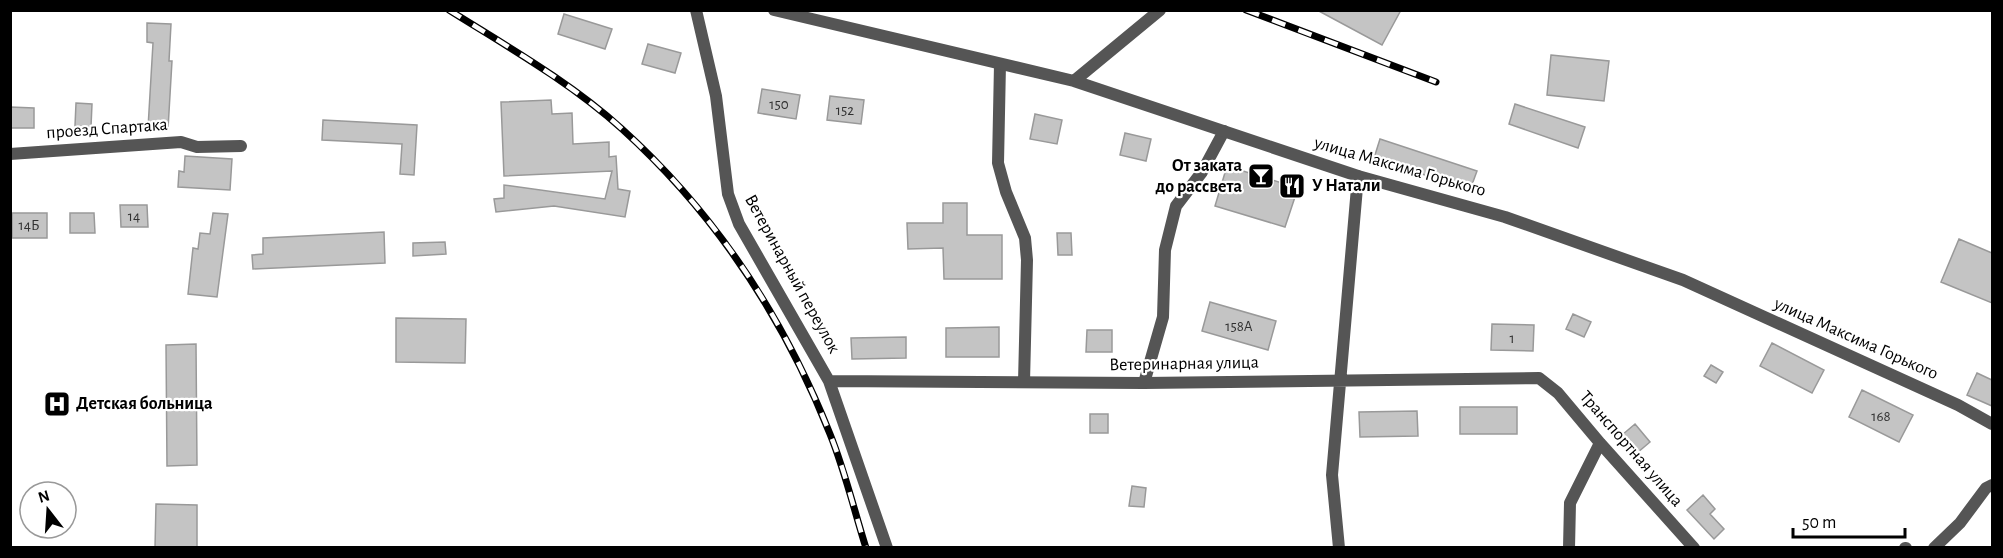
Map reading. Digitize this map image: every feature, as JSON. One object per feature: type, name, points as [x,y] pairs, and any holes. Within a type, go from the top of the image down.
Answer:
[{"type":"street","name":"Ветеринарный переулок","points":[[696,10],[716,96],[728,194],[739,224],[829,381],[887,548]]},
{"type":"street","name":"улица Максима Горького","points":[[774,10],[1074,81],[1358,176],[1505,217],[1683,280],[1958,405],[1992,424]]},
{"type":"street","points":[[1074,81],[1160,10]]},
{"type":"street","points":[[1000,64],[998,163],[1006,192],[1025,238],[1027,260],[1024,382]]},
{"type":"street","points":[[1144,383],[1163,317],[1165,250],[1176,206],[1202,172],[1224,131]]},
{"type":"street","name":"проезд Спартака","points":[[10,154],[181,142],[197,147],[241,146]]},
{"type":"street","points":[[1339,548],[1332,475],[1358,176]]},
{"type":"street","name":"Ветеринарная улица","points":[[829,381],[1144,383],[1539,378]]},
{"type":"street","name":"Транспортная улица","points":[[1539,378],[1558,393],[1694,548]]},
{"type":"street","points":[[1569,548],[1570,503],[1600,443]]},
{"type":"street","points":[[1934,548],[1960,523],[1986,488],[1992,485]]},
{"type":"building","points":[[1317,10],[1401,10],[1382,45]]},
{"type":"building","points":[[564,14],[612,29],[605,49],[558,34]]},
{"type":"building","points":[[147,23],[171,24],[169,61],[172,61],[168,129],[148,128],[153,43],[147,42]]},
{"type":"building","points":[[648,44],[681,53],[675,73],[642,64]]},
{"type":"building","points":[[1551,55],[1609,61],[1604,101],[1547,95]]},
{"type":"building","points":[[762,89],[800,95],[796,119],[758,113]]},
{"type":"building","points":[[830,96],[864,100],[861,124],[827,120]]},
{"type":"building","points":[[551,100],[552,114],[572,113],[573,144],[609,142],[609,157],[616,156],[618,189],[630,191],[625,217],[554,206],[496,212],[494,199],[504,198],[504,185],[605,199],[612,171],[504,176],[501,102]]},
{"type":"building","points":[[76,103],[92,104],[91,127],[75,126]]},
{"type":"building","points":[[1515,104],[1585,127],[1578,148],[1509,124]]},
{"type":"building","points":[[10,107],[34,108],[34,128],[10,128]]},
{"type":"building","points":[[1035,114],[1062,120],[1057,144],[1030,139]]},
{"type":"building","points":[[323,120],[417,125],[414,175],[400,174],[402,144],[322,140]]},
{"type":"building","points":[[1125,133],[1151,139],[1146,161],[1120,155]]},
{"type":"building","points":[[1380,139],[1477,171],[1470,190],[1374,158]]},
{"type":"building","points":[[185,156],[232,159],[230,190],[178,187],[179,171],[184,172]]},
{"type":"building","points":[[1227,166],[1298,188],[1285,227],[1215,206]]},
{"type":"building","points":[[943,203],[967,203],[967,235],[1002,235],[1002,279],[944,279],[943,248],[908,249],[907,223],[943,223]]},
{"type":"building","points":[[120,205],[147,205],[148,227],[121,227]]},
{"type":"building","points":[[12,213],[47,213],[47,238],[12,238]]},
{"type":"building","points":[[70,213],[94,213],[95,233],[70,233]]},
{"type":"building","points":[[213,213],[228,214],[217,297],[188,294],[193,248],[198,249],[200,233],[210,234]]},
{"type":"building","points":[[384,232],[385,263],[253,269],[252,255],[263,254],[263,238]]},
{"type":"building","points":[[1057,233],[1071,233],[1072,255],[1058,255]]},
{"type":"building","points":[[1959,239],[1992,253],[1992,303],[1941,282]]},
{"type":"building","points":[[445,242],[446,254],[413,256],[413,243]]},
{"type":"building","points":[[1210,302],[1276,321],[1268,350],[1202,331]]},
{"type":"building","points":[[1573,314],[1591,322],[1584,337],[1566,329]]},
{"type":"building","points":[[396,318],[466,319],[465,363],[396,362]]},
{"type":"building","points":[[1492,324],[1534,325],[1533,351],[1491,350]]},
{"type":"building","points":[[999,327],[999,357],[946,357],[946,328]]},
{"type":"building","points":[[1087,330],[1112,330],[1112,352],[1086,352]]},
{"type":"building","points":[[906,337],[906,358],[852,359],[851,338]]},
{"type":"building","points":[[1772,343],[1824,370],[1812,393],[1760,366]]},
{"type":"building","points":[[196,344],[197,465],[167,466],[166,345]]},
{"type":"building","points":[[1711,365],[1723,372],[1716,383],[1704,376]]},
{"type":"building","points":[[1977,373],[1992,380],[1992,406],[1967,395]]},
{"type":"building","points":[[1862,390],[1913,415],[1899,442],[1849,417]]},
{"type":"building","points":[[1460,407],[1517,407],[1517,434],[1460,434]]},
{"type":"building","points":[[1417,411],[1418,436],[1360,437],[1359,412]]},
{"type":"building","points":[[1090,414],[1108,414],[1108,433],[1090,433]]},
{"type":"building","points":[[1635,424],[1650,442],[1637,453],[1622,435]]},
{"type":"building","points":[[1132,486],[1146,488],[1144,507],[1129,506]]},
{"type":"building","points":[[1703,495],[1715,509],[1710,514],[1724,529],[1714,539],[1687,510]]},
{"type":"building","points":[[156,504],[197,505],[197,548],[155,548]]},
{"type":"railway","points":[[449,10],[538,66],[602,112],[656,162],[717,232],[744,269],[768,308],[811,391],[840,462],[866,548]]},
{"type":"railway","points":[[1246,10],[1436,82]]},
{"type":"place","name":"От заката до рассвета","points":[[1261,176]]},
{"type":"place","name":"У Натали","points":[[1292,186]]},
{"type":"place","name":"Детская больница","points":[[57,404]]}]
